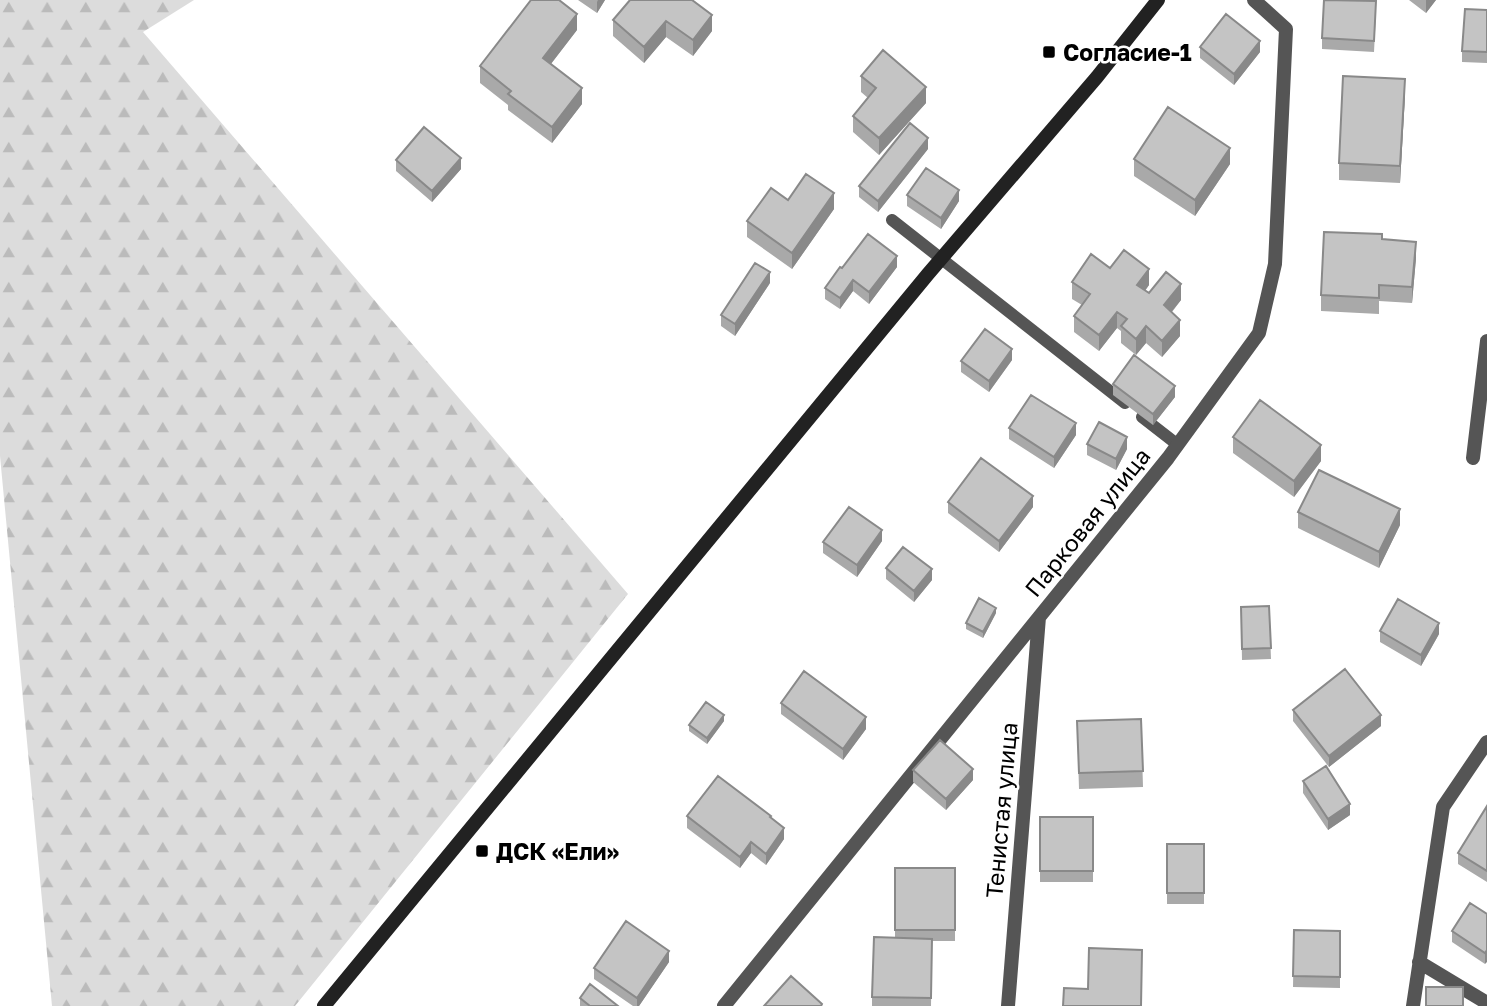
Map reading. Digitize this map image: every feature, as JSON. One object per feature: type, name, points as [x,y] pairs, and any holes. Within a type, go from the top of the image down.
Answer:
[{"type":"street","points":[[324,1006],[941,258],[1097,77],[1158,0]]},
{"type":"street","name":"Парковая улица","points":[[724,1006],[1178,445],[1259,333],[1275,264],[1286,29],[1254,0]]},
{"type":"street","points":[[1472,458],[1487,341]]},
{"type":"street","name":"Тенистая улица","points":[[1008,1006],[1040,617]]},
{"type":"street","points":[[1413,1006],[1443,807],[1487,742]]},
{"type":"street","points":[[1419,962],[1487,1003]]},
{"type":"lane","points":[[892,220],[1178,445]]},
{"type":"green space","points":[[0,0],[194,0],[143,32],[628,594],[295,1006],[52,1006],[0,456]]},
{"type":"building","points":[[531,0],[559,0],[577,14],[543,58],[582,88],[552,127],[508,94],[511,91],[480,66]]},
{"type":"building","points":[[630,0],[692,0],[712,15],[693,40],[666,21],[644,47],[613,20]]},
{"type":"building","points":[[1324,0],[1376,1],[1374,41],[1322,38]]},
{"type":"building","points":[[1465,9],[1487,10],[1487,52],[1462,51]]},
{"type":"building","points":[[1226,14],[1260,41],[1234,74],[1200,47]]},
{"type":"building","points":[[883,50],[926,87],[879,138],[853,116],[876,88],[861,76]]},
{"type":"building","points":[[1343,76],[1405,79],[1400,166],[1339,163]]},
{"type":"building","points":[[1168,107],[1230,148],[1195,200],[1134,159]]},
{"type":"building","points":[[910,123],[928,138],[878,201],[859,186]]},
{"type":"building","points":[[424,127],[461,158],[432,191],[396,160]]},
{"type":"building","points":[[926,168],[959,190],[941,218],[907,195]]},
{"type":"building","points":[[806,174],[834,193],[792,253],[747,221],[771,188],[788,200]]},
{"type":"building","points":[[1324,232],[1382,234],[1382,239],[1416,242],[1412,287],[1379,285],[1379,298],[1321,295]]},
{"type":"building","points":[[868,234],[897,256],[869,292],[853,280],[840,298],[825,288]]},
{"type":"building","points":[[1124,250],[1149,269],[1137,285],[1149,293],[1166,272],[1181,284],[1164,305],[1180,320],[1162,341],[1146,326],[1136,339],[1121,326],[1127,319],[1117,312],[1099,335],[1074,316],[1090,294],[1072,282],[1091,254],[1110,268]]},
{"type":"building","points":[[755,263],[770,272],[735,324],[721,315]]},
{"type":"building","points":[[985,329],[1012,349],[989,381],[961,361]]},
{"type":"building","points":[[1134,355],[1175,386],[1153,414],[1113,384]]},
{"type":"building","points":[[1031,395],[1076,423],[1054,457],[1009,428]]},
{"type":"building","points":[[1260,400],[1321,445],[1294,481],[1233,437]]},
{"type":"building","points":[[1099,422],[1127,437],[1116,459],[1087,444]]},
{"type":"building","points":[[981,458],[1033,496],[999,541],[948,502]]},
{"type":"building","points":[[1319,470],[1400,509],[1379,552],[1298,512]]},
{"type":"building","points":[[849,507],[882,530],[857,565],[823,542]]},
{"type":"building","points":[[903,547],[932,569],[914,591],[886,568]]},
{"type":"building","points":[[979,598],[996,608],[983,632],[966,623]]},
{"type":"building","points":[[1398,599],[1439,623],[1421,655],[1380,631]]},
{"type":"building","points":[[1269,606],[1271,648],[1242,649],[1241,607]]},
{"type":"building","points":[[1345,669],[1381,715],[1329,756],[1293,710]]},
{"type":"building","points":[[804,671],[866,717],[843,749],[781,703]]},
{"type":"building","points":[[706,702],[724,715],[707,738],[689,725]]},
{"type":"building","points":[[1141,719],[1143,771],[1079,773],[1077,721]]},
{"type":"building","points":[[940,740],[973,769],[946,799],[913,770]]},
{"type":"building","points":[[1326,766],[1350,804],[1328,819],[1303,781]]},
{"type":"building","points":[[718,776],[784,828],[766,854],[751,842],[740,857],[687,816]]},
{"type":"building","points":[[1487,806],[1487,871],[1458,853]]},
{"type":"building","points":[[1040,817],[1093,817],[1093,871],[1040,871]]},
{"type":"building","points":[[1167,844],[1204,844],[1204,893],[1167,893]]},
{"type":"building","points":[[895,868],[955,868],[955,930],[895,930]]},
{"type":"building","points":[[1470,903],[1487,914],[1485,953],[1452,931]]},
{"type":"building","points":[[626,921],[669,951],[637,998],[594,968]]},
{"type":"building","points":[[1294,930],[1340,931],[1340,977],[1293,976]]},
{"type":"building","points":[[874,937],[932,939],[931,998],[872,997]]},
{"type":"building","points":[[1089,948],[1142,950],[1141,1006],[1063,1006],[1064,988],[1088,989]]},
{"type":"building","points":[[791,976],[822,1004],[821,1006],[764,1006]]},
{"type":"building","points":[[590,984],[618,1006],[590,1006],[580,998]]},
{"type":"building","points":[[1426,987],[1463,987],[1463,1006],[1426,1006]]},
{"type":"place","name":"Согласие-1","points":[[1049,52]]},
{"type":"place","name":"ДСК «Ели»","points":[[482,851]]}]
